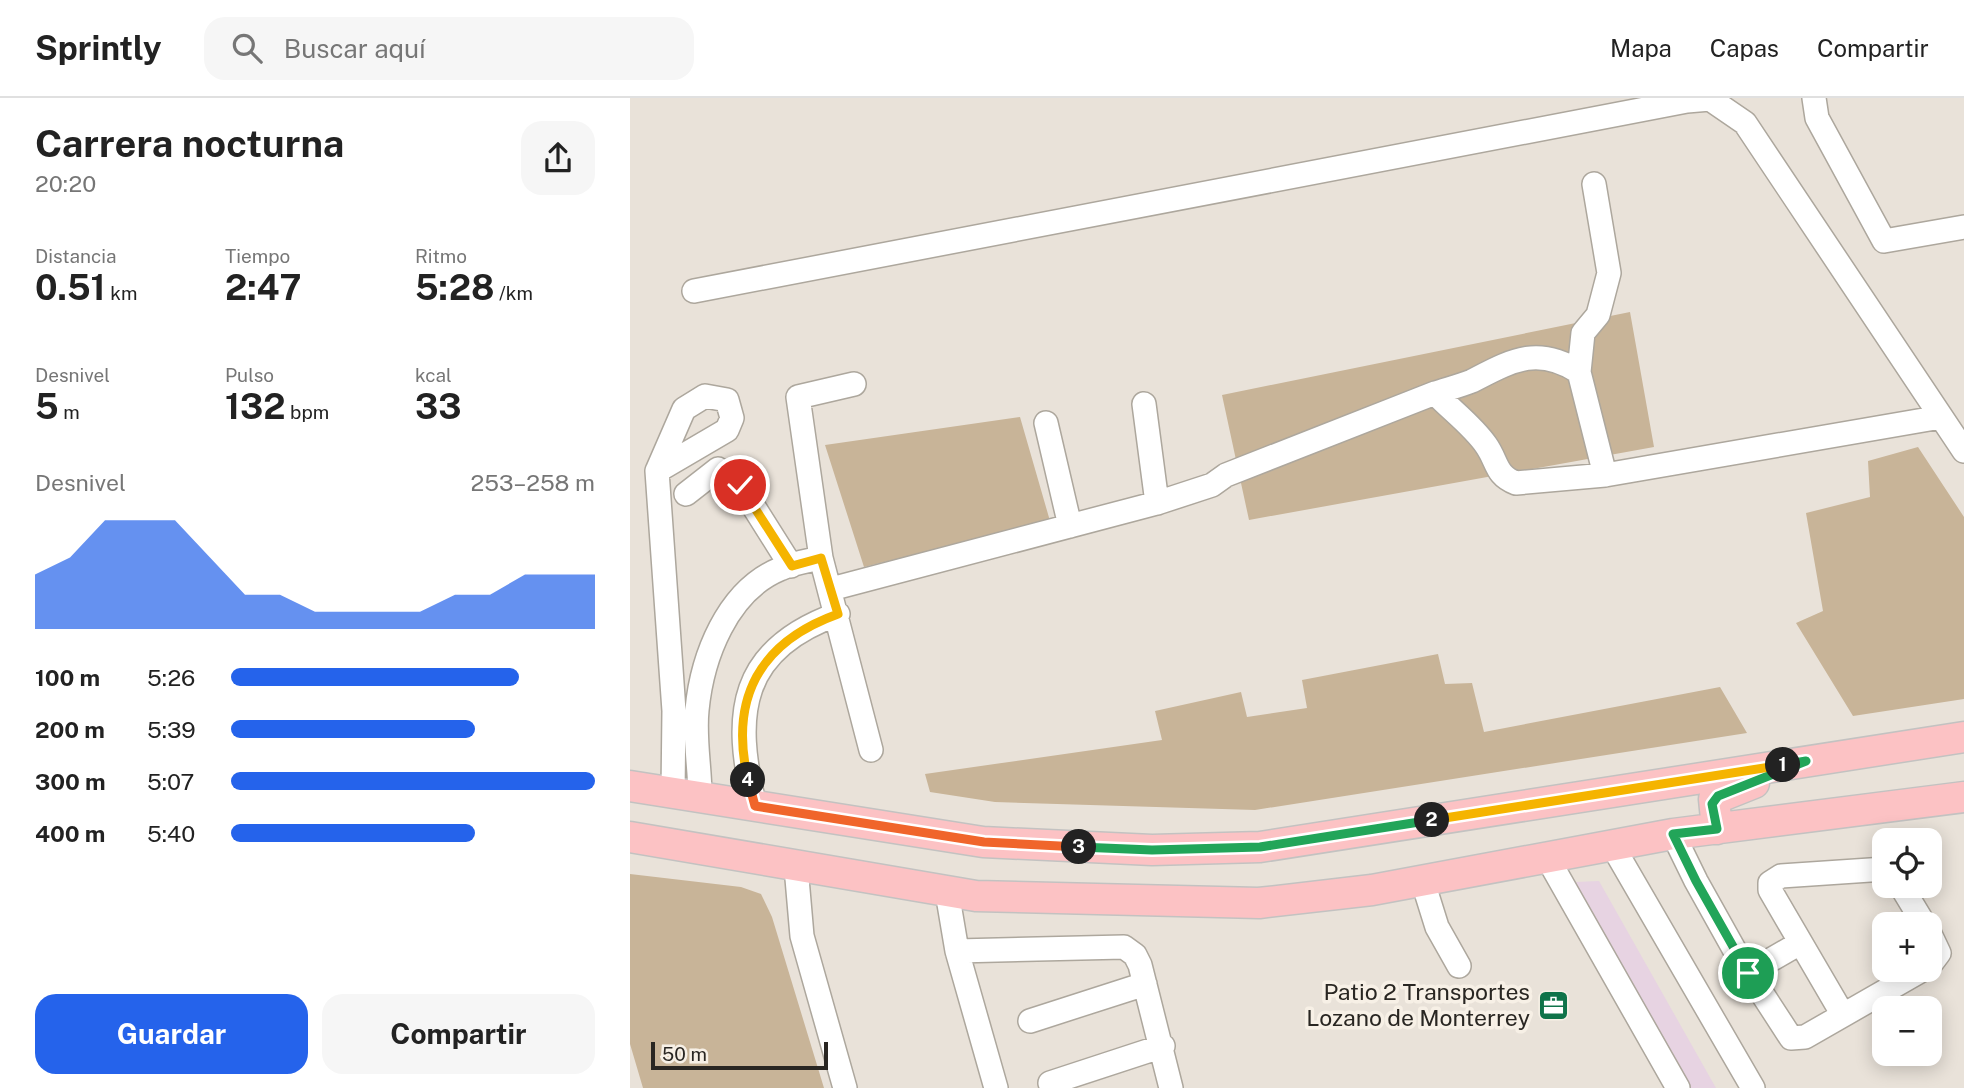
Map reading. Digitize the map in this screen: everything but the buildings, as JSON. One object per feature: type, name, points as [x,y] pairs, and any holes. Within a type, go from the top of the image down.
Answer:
[{"type":"main road","points":[[630,786],[984,842],[1152,850],[1260,847],[1964,737]]},
{"type":"main road","points":[[1717,829],[1712,804],[1718,796],[1806,761]]},
{"type":"main road","points":[[630,837],[976,896],[1259,903],[1372,890],[1673,834],[1964,797]]},
{"type":"street","points":[[1814,98],[1817,118],[1884,241],[1964,227]]},
{"type":"street","points":[[694,291],[1687,101],[1710,99],[1745,123],[1964,451]]},
{"type":"street","points":[[1594,184],[1609,274],[1598,315],[1583,333],[1579,372],[1605,475]]},
{"type":"street","points":[[831,589],[1157,503],[1212,485],[1226,475],[1435,393],[1470,382],[1513,360],[1546,356],[1579,372]]},
{"type":"street","points":[[854,384],[798,397],[821,558],[872,750]]},
{"type":"street","points":[[1435,393],[1488,447],[1495,467],[1504,478],[1516,483],[1605,475],[1941,417]]},
{"type":"street","points":[[1144,404],[1157,503]]},
{"type":"street","points":[[1046,423],[1070,526]]},
{"type":"street","points":[[685,494],[718,469],[740,485],[792,566]]},
{"type":"street","points":[[657,471],[674,711],[686,794]]},
{"type":"street","points":[[686,794],[697,711],[707,668],[725,617],[741,596],[760,580],[792,566],[821,558]]},
{"type":"street","points":[[755,806],[742,735],[755,674],[794,634],[838,614]]},
{"type":"street","points":[[1673,834],[1748,973],[1791,1038],[1805,1037],[1901,982]]},
{"type":"street","points":[[1612,845],[1753,1088]]},
{"type":"street","points":[[1548,859],[1678,1088]]},
{"type":"street","points":[[796,867],[802,936],[845,1088]]},
{"type":"street","points":[[1843,1015],[1770,890],[1774,878],[1872,870]]},
{"type":"street","points":[[1422,879],[1437,927],[1459,965]]},
{"type":"street","points":[[947,892],[957,951],[996,1088]]},
{"type":"street","points":[[1748,973],[1800,943]]},
{"type":"street","points":[[957,951],[1124,947],[1135,955],[1145,984],[1163,1046],[1171,1088]]},
{"type":"street","points":[[1030,1021],[1145,984]]},
{"type":"street","points":[[1050,1083],[1163,1046]]},
{"type":"shaded area","points":[[1630,312],[1654,447],[1249,520],[1222,395]]},
{"type":"shaded area","points":[[1020,417],[1050,521],[864,567],[825,445]]},
{"type":"shaded area","points":[[1918,447],[1964,517],[1964,699],[1853,716],[1796,623],[1823,611],[1806,513],[1870,497],[1868,461]]},
{"type":"shaded area","points":[[1438,654],[1445,684],[1472,683],[1484,732],[1720,687],[1747,733],[1255,810],[995,802],[930,792],[925,774],[1162,740],[1155,711],[1241,692],[1247,717],[1307,708],[1302,680]]},
{"type":"shaded area","points":[[630,874],[741,887],[761,894],[772,917],[824,1088],[643,1088],[630,1044]]},
{"type":"shaded area","points":[[1599,881],[1716,1088],[1667,1088],[1551,883]]},
{"type":"place","name":"Patio 2 Transportes Lozano de Monterrey","points":[[1553,1005]]},
{"type":"route","points":[[740,485],[792,566],[821,558],[838,614],[794,634],[755,674],[742,735],[743,755],[755,806],[843,822],[984,842],[1152,850],[1260,847],[1806,761],[1714,799],[1712,804],[1717,829],[1673,834],[1748,973]]}]
